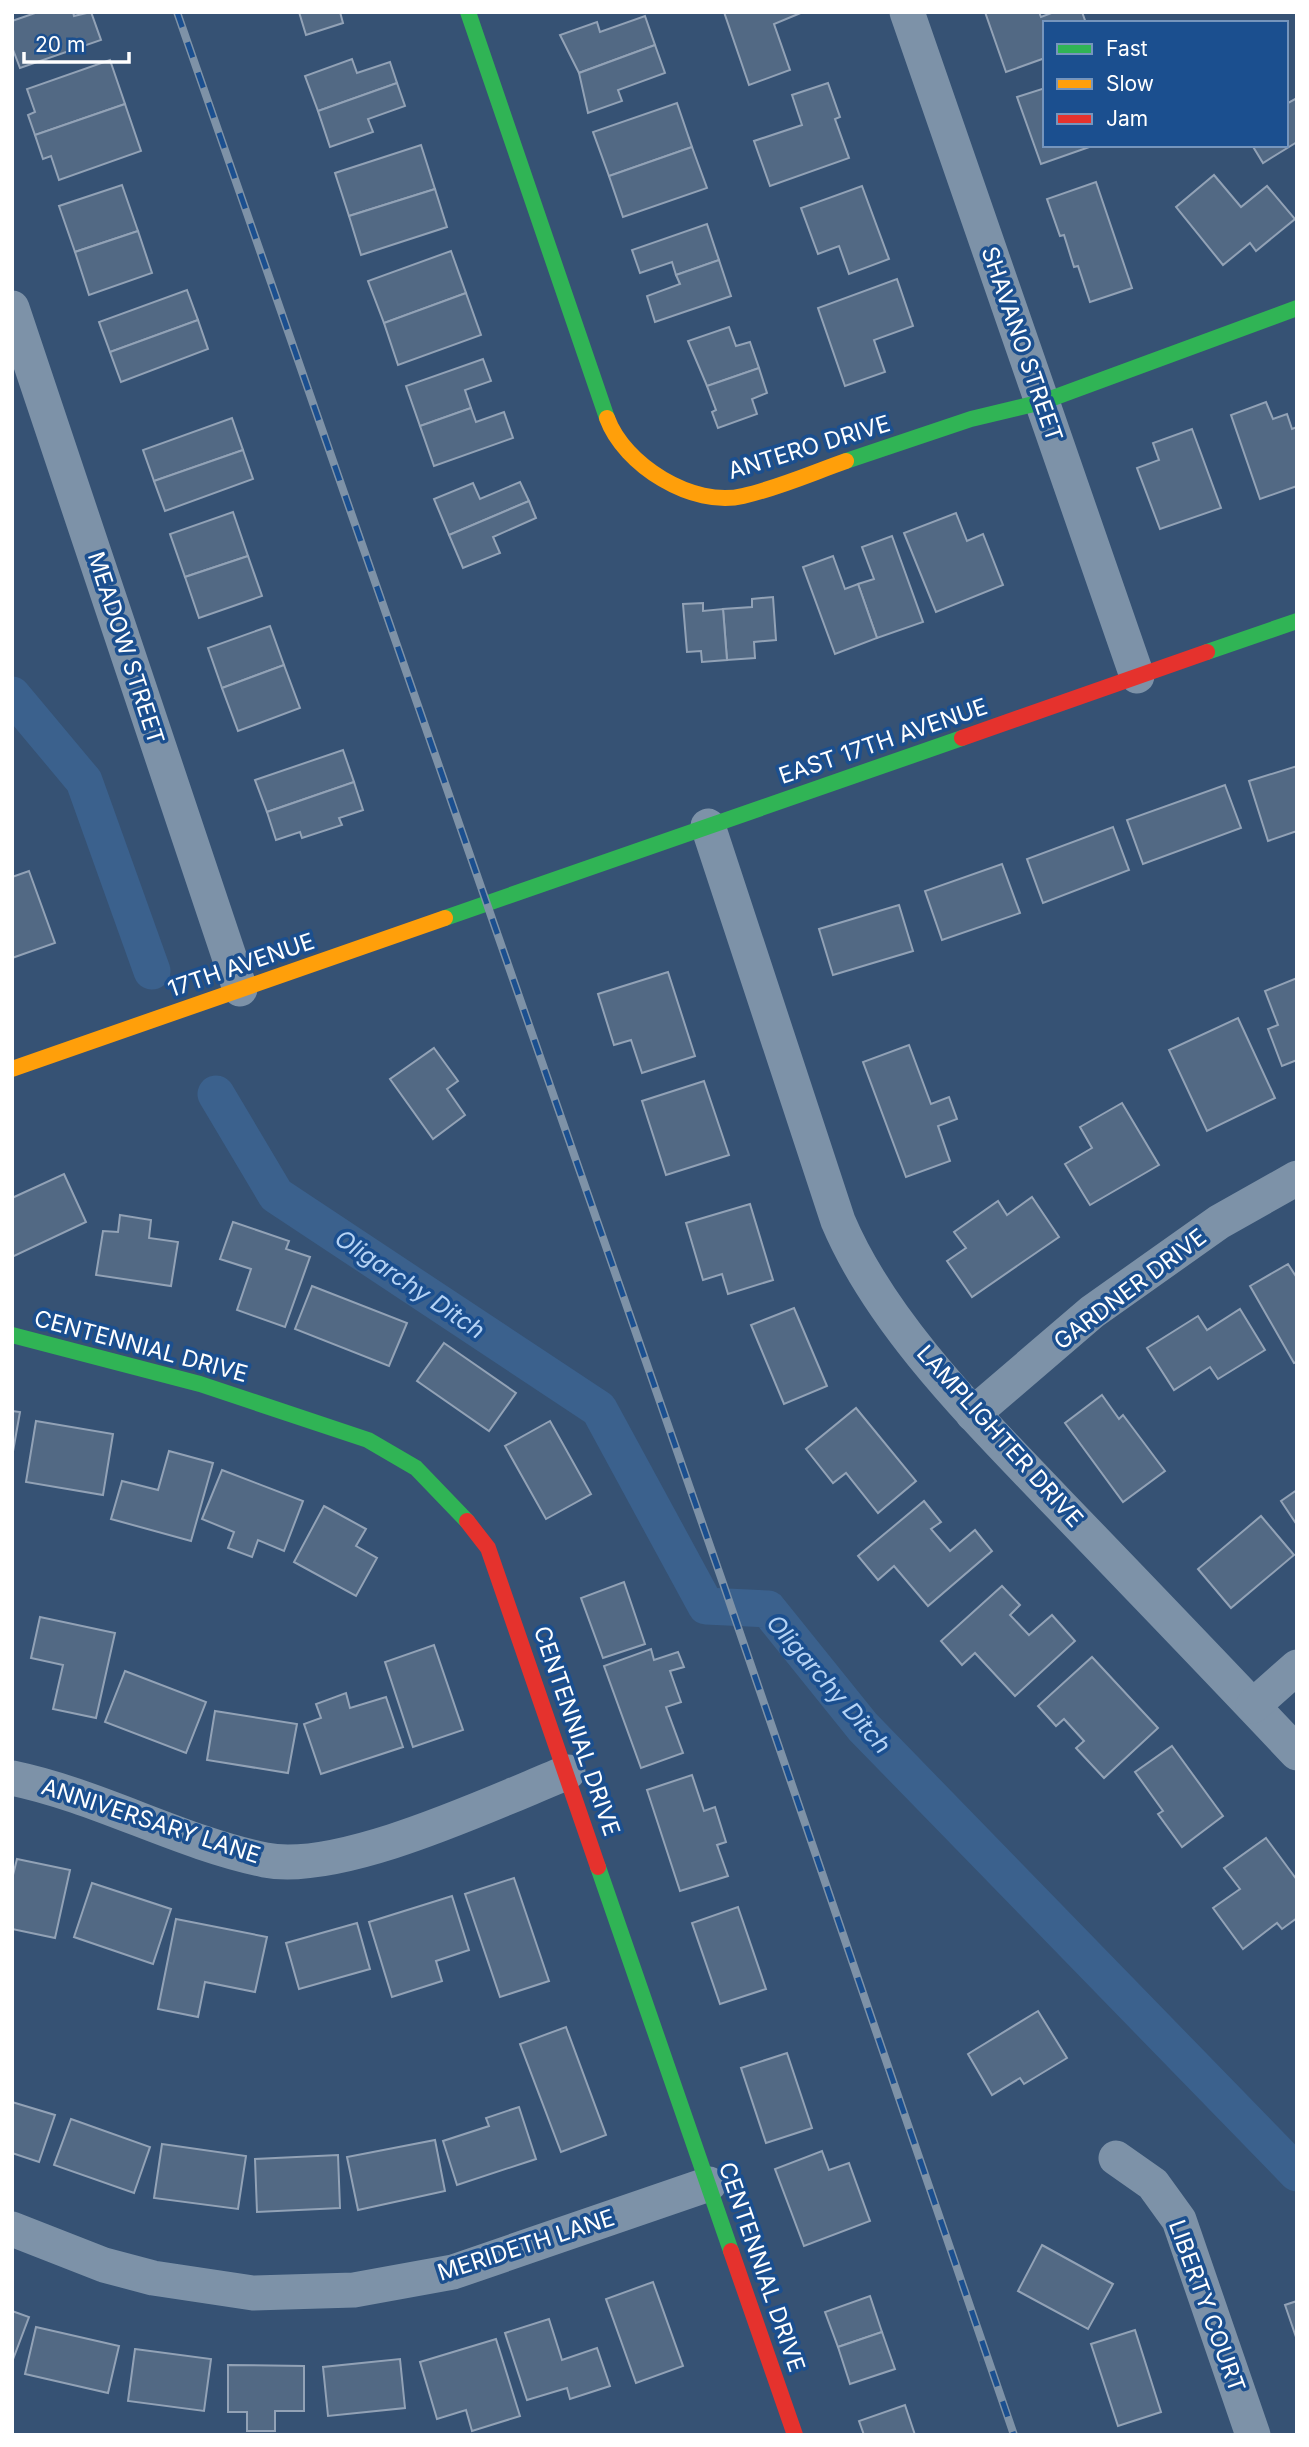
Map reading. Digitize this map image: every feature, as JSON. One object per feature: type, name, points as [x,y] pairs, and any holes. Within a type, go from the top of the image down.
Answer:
[{"type":"street","name":"ANTERO DRIVE","points":[[468,12],[609,423],[627,452],[657,479],[704,496],[741,497],[971,419],[1042,402],[1297,308]]},
{"type":"street","name":"SHAVANO STREET","points":[[907,12],[1137,676]]},
{"type":"street","name":"MEADOW STREET","points":[[12,308],[240,989]]},
{"type":"street","name":"EAST 17TH AVENUE","points":[[485,904],[1297,621]]},
{"type":"street","name":"LAMPLIGHTER DRIVE","points":[[708,826],[838,1221],[851,1253],[881,1300],[973,1414],[1297,1753]]},
{"type":"street","name":"17TH AVENUE","points":[[12,1069],[485,904]]},
{"type":"street","name":"GARDNER DRIVE","points":[[973,1414],[1102,1305],[1219,1222],[1297,1178]]},
{"type":"street","name":"CENTENNIAL DRIVE","points":[[12,1335],[139,1365],[264,1403],[385,1448],[430,1479],[456,1505],[488,1548],[568,1772],[795,2435]]},
{"type":"street","points":[[1253,1706],[1297,1667]]},
{"type":"street","name":"ANNIVERSARY LANE","points":[[12,1778],[48,1785],[215,1845],[267,1860],[322,1860],[432,1828],[568,1772]]},
{"type":"street","name":"LIBERTY COURT","points":[[1116,2158],[1153,2184],[1179,2220],[1254,2435]]},
{"type":"street","name":"MERIDETH LANE","points":[[12,2229],[104,2265],[153,2278],[253,2293],[354,2290],[453,2272],[709,2184]]},
{"type":"building","points":[[38,12],[73,12],[74,16],[91,12],[101,40],[20,68],[12,47],[12,21]]},
{"type":"building","points":[[299,12],[340,12],[343,23],[306,35]]},
{"type":"building","points":[[724,12],[803,12],[774,24],[790,70],[749,85]]},
{"type":"building","points":[[985,12],[1039,12],[1041,17],[1054,12],[1082,12],[1085,21],[1043,21],[1043,59],[1006,72]]},
{"type":"building","points":[[645,16],[655,45],[579,73],[560,35],[597,22],[600,32]]},
{"type":"building","points":[[655,45],[665,73],[618,90],[622,101],[588,113],[579,73]]},
{"type":"building","points":[[352,59],[357,73],[390,62],[397,83],[318,111],[305,76]]},
{"type":"building","points":[[110,60],[125,104],[35,135],[28,115],[35,112],[27,89]]},
{"type":"building","points":[[397,83],[405,106],[368,119],[373,132],[330,147],[318,111]]},
{"type":"building","points":[[828,83],[840,117],[835,119],[849,158],[770,186],[754,141],[802,125],[792,95]]},
{"type":"building","points":[[1043,89],[1043,147],[1089,147],[1041,164],[1017,97]]},
{"type":"building","points":[[1297,98],[1297,142],[1263,163],[1253,147],[1288,147],[1288,103]]},
{"type":"building","points":[[677,103],[692,147],[609,176],[593,132]]},
{"type":"building","points":[[125,104],[141,151],[59,180],[51,156],[43,159],[35,135]]},
{"type":"building","points":[[421,145],[435,189],[349,216],[335,173]]},
{"type":"building","points":[[692,147],[707,188],[623,217],[609,176]]},
{"type":"building","points":[[1214,175],[1241,207],[1267,186],[1295,219],[1256,251],[1250,243],[1223,265],[1176,207]]},
{"type":"building","points":[[1096,182],[1132,288],[1090,302],[1078,266],[1074,267],[1064,235],[1060,236],[1047,199]]},
{"type":"building","points":[[122,185],[138,231],[75,252],[59,206]]},
{"type":"building","points":[[862,186],[889,259],[849,274],[839,246],[818,254],[801,208]]},
{"type":"building","points":[[435,189],[447,227],[361,255],[349,216]]},
{"type":"building","points":[[707,224],[719,260],[676,275],[672,262],[640,273],[632,250]]},
{"type":"building","points":[[138,231],[152,273],[89,295],[75,252]]},
{"type":"building","points":[[451,251],[466,293],[384,323],[368,281]]},
{"type":"building","points":[[719,260],[731,296],[655,322],[647,296],[680,284],[676,275]]},
{"type":"building","points":[[897,279],[913,326],[874,340],[885,372],[845,386],[818,308]]},
{"type":"building","points":[[187,290],[198,320],[110,352],[99,322]]},
{"type":"building","points":[[466,293],[481,335],[398,365],[384,323]]},
{"type":"building","points":[[198,320],[208,349],[121,382],[110,352]]},
{"type":"building","points":[[729,327],[736,346],[750,342],[759,368],[707,386],[688,341]]},
{"type":"building","points":[[483,359],[491,381],[465,390],[471,408],[420,426],[406,386]]},
{"type":"building","points":[[759,368],[767,393],[752,399],[757,414],[718,428],[712,412],[716,410],[707,386]]},
{"type":"building","points":[[1266,402],[1273,419],[1287,414],[1292,429],[1297,427],[1297,486],[1260,499],[1231,415]]},
{"type":"building","points":[[471,408],[476,422],[504,412],[513,438],[434,466],[420,426]]},
{"type":"building","points":[[232,418],[243,450],[154,481],[143,450]]},
{"type":"building","points":[[1192,429],[1221,508],[1160,529],[1137,468],[1159,460],[1153,443]]},
{"type":"building","points":[[243,450],[253,479],[165,511],[154,481]]},
{"type":"building","points":[[520,482],[529,501],[449,535],[434,499],[473,483],[480,499]]},
{"type":"building","points":[[529,501],[536,518],[493,537],[500,553],[463,568],[449,535]]},
{"type":"building","points":[[233,512],[248,556],[185,577],[170,534]]},
{"type":"building","points":[[956,513],[967,541],[983,534],[1003,585],[936,612],[904,533]]},
{"type":"building","points":[[892,536],[923,622],[877,638],[858,584],[874,579],[862,547]]},
{"type":"building","points":[[248,556],[262,596],[199,618],[185,577]]},
{"type":"building","points":[[833,556],[845,589],[858,584],[877,638],[835,654],[803,567]]},
{"type":"building","points":[[773,597],[776,640],[754,642],[755,658],[727,660],[723,609],[752,607],[752,599]]},
{"type":"building","points":[[703,603],[703,611],[723,609],[727,660],[702,662],[701,651],[687,652],[683,604]]},
{"type":"building","points":[[270,626],[284,665],[222,688],[208,648]]},
{"type":"building","points":[[284,665],[300,708],[238,731],[222,688]]},
{"type":"building","points":[[343,750],[354,782],[267,812],[255,780]]},
{"type":"building","points":[[1297,766],[1297,831],[1268,841],[1249,781]]},
{"type":"building","points":[[354,782],[363,810],[339,818],[342,825],[302,838],[300,832],[276,840],[267,812]]},
{"type":"building","points":[[1225,785],[1241,828],[1143,864],[1127,820]]},
{"type":"building","points":[[1113,827],[1129,870],[1043,903],[1027,859]]},
{"type":"building","points":[[1002,864],[1020,913],[942,940],[925,891]]},
{"type":"building","points":[[29,871],[55,943],[12,958],[12,877]]},
{"type":"building","points":[[899,905],[913,951],[833,975],[819,929]]},
{"type":"building","points":[[668,972],[695,1056],[642,1073],[631,1040],[614,1045],[598,994]]},
{"type":"building","points":[[1297,978],[1297,1060],[1282,1066],[1268,1029],[1278,1025],[1265,991]]},
{"type":"building","points":[[1238,1018],[1275,1098],[1207,1131],[1169,1050]]},
{"type":"building","points":[[909,1045],[931,1104],[949,1097],[957,1119],[938,1126],[950,1161],[906,1177],[863,1062]]},
{"type":"building","points":[[434,1048],[458,1081],[447,1089],[465,1115],[433,1139],[390,1079]]},
{"type":"building","points":[[704,1081],[729,1155],[666,1175],[642,1101]]},
{"type":"building","points":[[1122,1103],[1159,1165],[1090,1205],[1065,1164],[1092,1148],[1080,1127]]},
{"type":"building","points":[[64,1174],[86,1222],[12,1257],[12,1198]]},
{"type":"building","points":[[1032,1197],[1059,1237],[972,1297],[947,1261],[966,1248],[954,1232],[998,1201],[1007,1215]]},
{"type":"building","points":[[750,1204],[773,1280],[728,1294],[722,1274],[703,1280],[686,1223]]},
{"type":"building","points":[[120,1215],[151,1220],[149,1238],[178,1242],[171,1286],[96,1275],[103,1231],[118,1232]]},
{"type":"building","points":[[233,1222],[289,1241],[286,1249],[310,1257],[285,1327],[237,1310],[251,1269],[220,1259]]},
{"type":"building","points":[[1288,1264],[1297,1278],[1297,1362],[1294,1363],[1250,1286]]},
{"type":"building","points":[[312,1286],[407,1323],[389,1366],[295,1329]]},
{"type":"building","points":[[794,1308],[827,1386],[784,1404],[751,1325]]},
{"type":"building","points":[[1240,1309],[1265,1350],[1218,1379],[1210,1367],[1174,1390],[1147,1348],[1198,1316],[1207,1330]]},
{"type":"building","points":[[444,1343],[516,1393],[489,1431],[417,1381]]},
{"type":"building","points":[[1102,1395],[1119,1419],[1123,1415],[1165,1471],[1123,1502],[1065,1423]]},
{"type":"building","points":[[856,1408],[916,1481],[878,1513],[846,1473],[833,1483],[806,1449]]},
{"type":"building","points":[[12,1411],[20,1412],[12,1457]]},
{"type":"building","points":[[36,1421],[113,1434],[103,1495],[26,1482]]},
{"type":"building","points":[[550,1421],[591,1494],[546,1519],[505,1446]]},
{"type":"building","points":[[169,1451],[213,1463],[191,1541],[111,1519],[122,1481],[158,1490]]},
{"type":"building","points":[[222,1470],[303,1501],[284,1551],[258,1540],[252,1557],[228,1548],[234,1532],[202,1519]]},
{"type":"building","points":[[1297,1490],[1297,1525],[1281,1501]]},
{"type":"building","points":[[924,1501],[941,1522],[931,1529],[950,1551],[975,1530],[992,1551],[928,1606],[894,1566],[878,1580],[858,1556]]},
{"type":"building","points":[[324,1506],[366,1529],[356,1546],[377,1558],[356,1596],[294,1562]]},
{"type":"building","points":[[1261,1516],[1294,1555],[1231,1608],[1198,1569]]},
{"type":"building","points":[[624,1582],[645,1644],[603,1658],[581,1598]]},
{"type":"building","points":[[1002,1586],[1020,1605],[1010,1615],[1029,1635],[1052,1615],[1075,1641],[1015,1696],[975,1653],[962,1665],[941,1641]]},
{"type":"building","points":[[40,1617],[115,1633],[96,1718],[53,1709],[63,1665],[31,1658]]},
{"type":"building","points":[[434,1645],[463,1730],[413,1747],[385,1662]]},
{"type":"building","points":[[651,1649],[654,1660],[678,1652],[684,1667],[670,1671],[681,1702],[666,1707],[683,1753],[641,1768],[604,1666]]},
{"type":"building","points":[[1092,1657],[1158,1728],[1104,1778],[1076,1748],[1084,1741],[1064,1719],[1056,1726],[1038,1706]]},
{"type":"building","points":[[125,1671],[206,1702],[186,1753],[105,1722]]},
{"type":"building","points":[[346,1693],[350,1708],[386,1697],[403,1747],[321,1774],[304,1724],[321,1718],[316,1704]]},
{"type":"building","points":[[215,1711],[297,1724],[288,1773],[207,1760]]},
{"type":"building","points":[[1172,1746],[1223,1816],[1182,1847],[1158,1814],[1163,1811],[1135,1772]]},
{"type":"building","points":[[692,1775],[704,1811],[715,1807],[726,1842],[717,1845],[728,1876],[680,1891],[647,1790]]},
{"type":"building","points":[[1266,1838],[1297,1880],[1297,1918],[1282,1929],[1277,1923],[1243,1949],[1213,1908],[1240,1889],[1224,1868]]},
{"type":"building","points":[[17,1859],[70,1870],[55,1938],[12,1929],[12,1879]]},
{"type":"building","points":[[514,1878],[549,1981],[500,1997],[465,1894]]},
{"type":"building","points":[[92,1883],[171,1909],[153,1964],[74,1937]]},
{"type":"building","points":[[452,1896],[469,1950],[436,1961],[442,1981],[392,1997],[369,1922]]},
{"type":"building","points":[[738,1907],[766,1989],[720,2004],[692,1923]]},
{"type":"building","points":[[176,1919],[267,1937],[255,1992],[205,1982],[198,2017],[158,2009]]},
{"type":"building","points":[[357,1923],[370,1969],[299,1989],[286,1943]]},
{"type":"building","points":[[1038,2011],[1067,2058],[1024,2084],[1020,2078],[992,2095],[968,2054]]},
{"type":"building","points":[[566,2027],[606,2135],[561,2152],[520,2044]]},
{"type":"building","points":[[787,2053],[812,2128],[766,2143],[741,2068]]},
{"type":"building","points":[[12,2102],[55,2115],[39,2162],[12,2153]]},
{"type":"building","points":[[519,2107],[536,2159],[457,2185],[443,2141],[489,2126],[486,2118]]},
{"type":"building","points":[[71,2119],[150,2147],[134,2193],[54,2165]]},
{"type":"building","points":[[435,2140],[445,2191],[358,2210],[347,2157]]},
{"type":"building","points":[[162,2144],[246,2156],[238,2209],[154,2198]]},
{"type":"building","points":[[822,2151],[829,2170],[849,2163],[870,2221],[804,2246],[775,2169]]},
{"type":"building","points":[[338,2155],[340,2208],[257,2212],[255,2159]]},
{"type":"building","points":[[1042,2245],[1113,2284],[1088,2329],[1018,2291]]},
{"type":"building","points":[[653,2282],[683,2366],[636,2383],[606,2299]]},
{"type":"building","points":[[870,2296],[882,2332],[838,2347],[825,2312]]},
{"type":"building","points":[[1297,2301],[1297,2340],[1285,2305]]},
{"type":"building","points":[[12,2311],[29,2317],[12,2362]]},
{"type":"building","points":[[549,2319],[562,2360],[597,2348],[610,2386],[570,2399],[567,2388],[527,2400],[505,2333]]},
{"type":"building","points":[[36,2327],[119,2346],[108,2393],[25,2374]]},
{"type":"building","points":[[1135,2330],[1161,2412],[1118,2426],[1091,2344]]},
{"type":"building","points":[[882,2332],[895,2369],[850,2384],[838,2347]]},
{"type":"building","points":[[496,2339],[520,2416],[472,2431],[466,2410],[437,2419],[420,2362]]},
{"type":"building","points":[[135,2349],[211,2359],[204,2411],[128,2401]]},
{"type":"building","points":[[400,2359],[405,2408],[328,2416],[323,2367]]},
{"type":"building","points":[[228,2365],[304,2366],[304,2411],[275,2411],[275,2431],[247,2431],[247,2412],[228,2412]]},
{"type":"building","points":[[905,2405],[915,2435],[864,2435],[859,2421]]},
{"type":"waterway","name":"Oligarchy Ditch","points":[[12,695],[84,781],[152,971]]},
{"type":"waterway","name":"Oligarchy Ditch","points":[[216,1094],[276,1195],[599,1409],[706,1606],[768,1609],[863,1727],[1297,2173]]},
{"type":"railway","points":[[177,12],[725,1589],[1014,2435]]},
{"type":"traffic: fast","points":[[468,12],[607,418]]},
{"type":"traffic: fast","points":[[846,461],[971,419],[1042,402],[1297,308]]},
{"type":"traffic: fast","points":[[1207,652],[1297,621]]},
{"type":"traffic: fast","points":[[445,918],[962,738]]},
{"type":"traffic: fast","points":[[12,1335],[200,1384],[368,1440],[416,1468],[467,1521]]},
{"type":"traffic: fast","points":[[598,1867],[731,2251]]},
{"type":"traffic: slow","points":[[607,418],[628,452],[644,466],[682,489],[703,495],[723,498],[743,496],[782,485],[846,461]]},
{"type":"traffic: slow","points":[[12,1069],[445,918]]},
{"type":"traffic: jam","points":[[962,738],[1207,652]]},
{"type":"traffic: jam","points":[[467,1521],[488,1548],[598,1867]]},
{"type":"traffic: jam","points":[[731,2251],[795,2435]]}]
